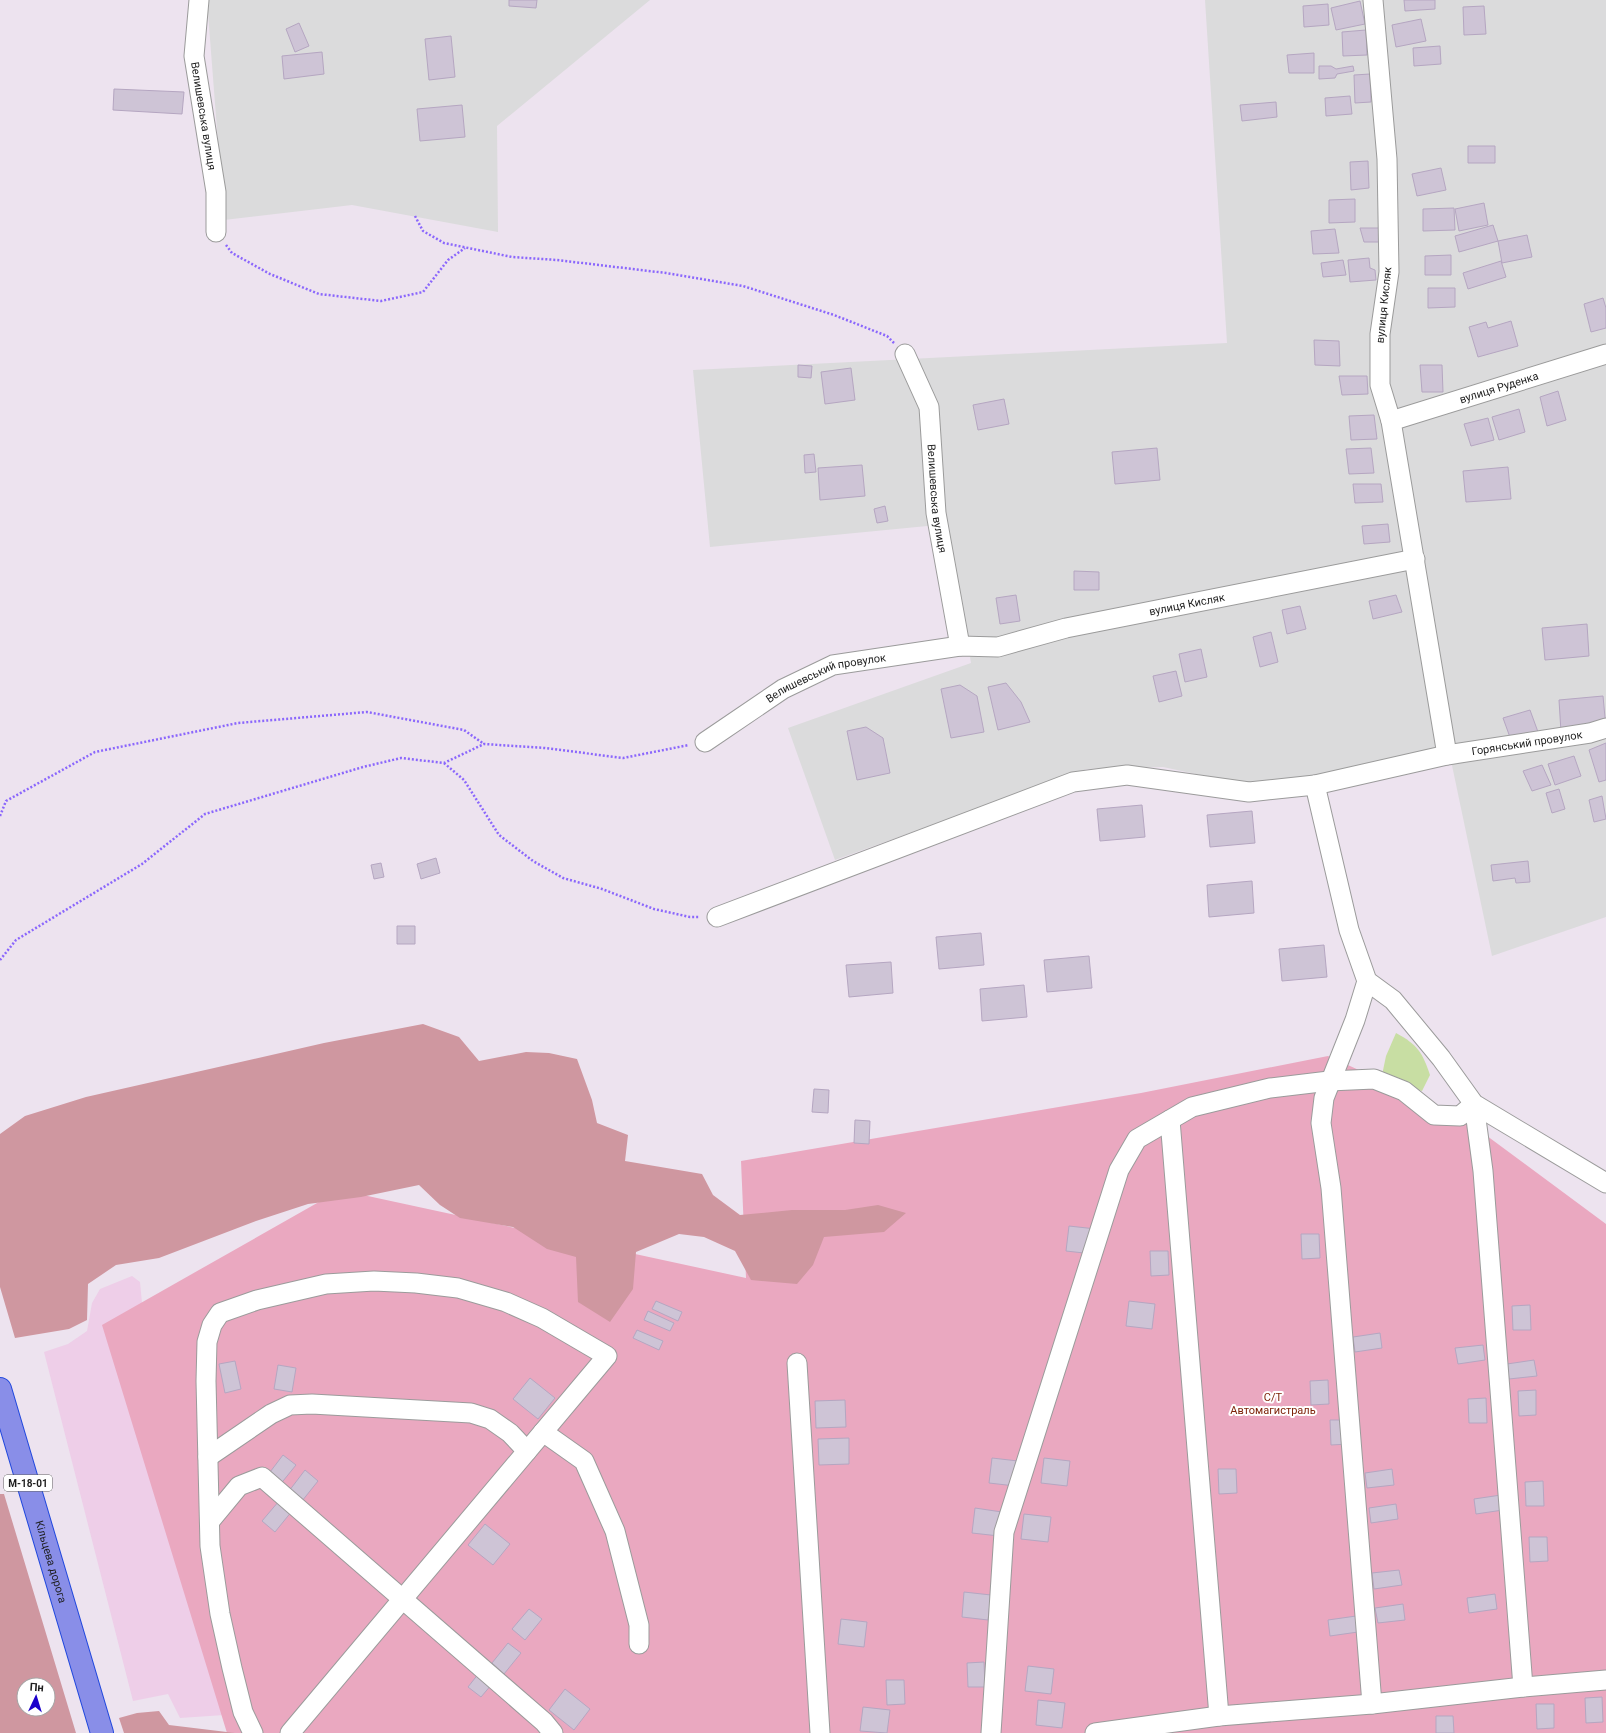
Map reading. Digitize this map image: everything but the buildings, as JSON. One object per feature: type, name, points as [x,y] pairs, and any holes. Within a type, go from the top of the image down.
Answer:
[{"type":"highway","name":"Кільцева дорога","points":[[0,1390],[102,1733]]},
{"type":"street","name":"Велишевська вулиця","points":[[198,0],[194,56],[216,192],[216,232]]},
{"type":"street","name":"вулиця Кисляк","points":[[1373,0],[1387,159],[1389,272],[1380,334],[1380,385],[1391,421],[1415,559],[1446,755]]},
{"type":"street","name":"Велишевська вулиця","points":[[905,354],[929,407],[936,513],[960,646]]},
{"type":"street","name":"вулиця Руденка","points":[[1391,421],[1606,354]]},
{"type":"street","name":"вулиця Кисляк","points":[[960,646],[998,647],[1066,628],[1415,559]]},
{"type":"street","name":"Велишевський провулок","points":[[705,742],[783,689],[833,665],[960,646]]},
{"type":"street","name":"Горянський провулок","points":[[717,917],[1073,782],[1127,775],[1249,792],[1315,785],[1446,755],[1590,733],[1606,728]]},
{"type":"street","points":[[1315,785],[1350,930],[1367,981],[1392,1000],[1441,1058],[1474,1104],[1606,1183]]},
{"type":"street","points":[[1367,981],[1355,1020],[1329,1081],[1324,1098],[1321,1123],[1331,1188],[1372,1704]]},
{"type":"street","points":[[991,1733],[1004,1532],[1119,1170],[1137,1139],[1192,1107],[1270,1088],[1329,1081],[1374,1078],[1404,1091],[1434,1115],[1460,1116],[1474,1104]]},
{"type":"street","points":[[1474,1104],[1484,1171],[1523,1687]]},
{"type":"street","points":[[1170,1120],[1219,1716]]},
{"type":"street","points":[[253,1733],[243,1712],[220,1614],[210,1546],[206,1381],[207,1342],[212,1325],[220,1313],[257,1300],[334,1283],[374,1281],[416,1283],[458,1288],[506,1302],[542,1318],[607,1356],[290,1733]]},
{"type":"street","points":[[797,1363],[820,1733]]},
{"type":"street","points":[[208,1457],[271,1414],[290,1405],[312,1404],[471,1413],[490,1418],[510,1433],[527,1451]]},
{"type":"street","points":[[543,1432],[584,1461],[615,1531],[639,1625],[639,1644]]},
{"type":"street","points":[[210,1521],[239,1486],[262,1477],[544,1722],[553,1733]]},
{"type":"street","points":[[1095,1733],[1219,1716],[1372,1704],[1523,1687],[1606,1680]]},
{"type":"path","points":[[415,216],[423,231],[444,243],[465,248],[512,257],[557,260],[666,272],[743,286],[834,315],[887,336],[905,354]]},
{"type":"path","points":[[216,232],[232,253],[270,274],[319,294],[381,301],[423,292],[448,260],[465,248]]},
{"type":"path","points":[[0,816],[6,801],[95,752],[238,723],[367,712],[464,730],[484,744]]},
{"type":"path","points":[[0,960],[16,940],[142,864],[205,814],[363,767],[401,758],[444,763],[484,744],[545,748],[623,758],[705,742]]},
{"type":"path","points":[[444,763],[464,780],[499,835],[533,861],[563,878],[602,889],[654,909],[690,917],[717,917]]},
{"type":"shaded area","points":[[207,0],[650,0],[497,126],[498,232],[352,205],[224,220]]},
{"type":"shaded area","points":[[1205,0],[1606,0],[1606,917],[1492,956],[1449,751],[1252,786],[1163,767],[1087,769],[835,860],[788,728],[971,663],[948,524],[710,547],[693,370],[1227,343]]},
{"type":"shaded area","points":[[423,1024],[459,1037],[479,1061],[526,1052],[549,1053],[577,1059],[592,1100],[597,1123],[628,1135],[625,1161],[702,1174],[713,1195],[740,1215],[792,1210],[845,1210],[878,1205],[906,1213],[884,1232],[824,1237],[813,1265],[797,1284],[751,1280],[735,1251],[704,1237],[679,1234],[636,1252],[633,1289],[610,1322],[578,1302],[576,1257],[547,1249],[513,1227],[460,1218],[440,1205],[419,1185],[361,1197],[308,1204],[256,1221],[159,1258],[116,1265],[88,1284],[87,1320],[69,1329],[15,1338],[0,1287],[0,1134],[25,1116],[86,1097],[324,1043]]},
{"type":"shaded area","points":[[1396,1033],[1414,1045],[1422,1055],[1430,1075],[1422,1091],[1381,1080],[1386,1056]]},
{"type":"shaded area","points":[[132,1276],[140,1282],[142,1303],[239,1714],[180,1718],[168,1694],[133,1701],[44,1352],[68,1344],[87,1331],[92,1303],[100,1289]]},
{"type":"shaded area","points":[[0,1494],[4,1494],[76,1733],[0,1733]]},
{"type":"shaded area","points":[[159,1711],[169,1725],[235,1733],[124,1733],[119,1718],[137,1713]]},
{"type":"green space","name":"С/Т Автомагистраль","points":[[1328,1056],[1460,1116],[1606,1224],[1606,1733],[227,1733],[102,1325],[340,1190],[746,1278],[741,1161],[1141,1093]]}]
